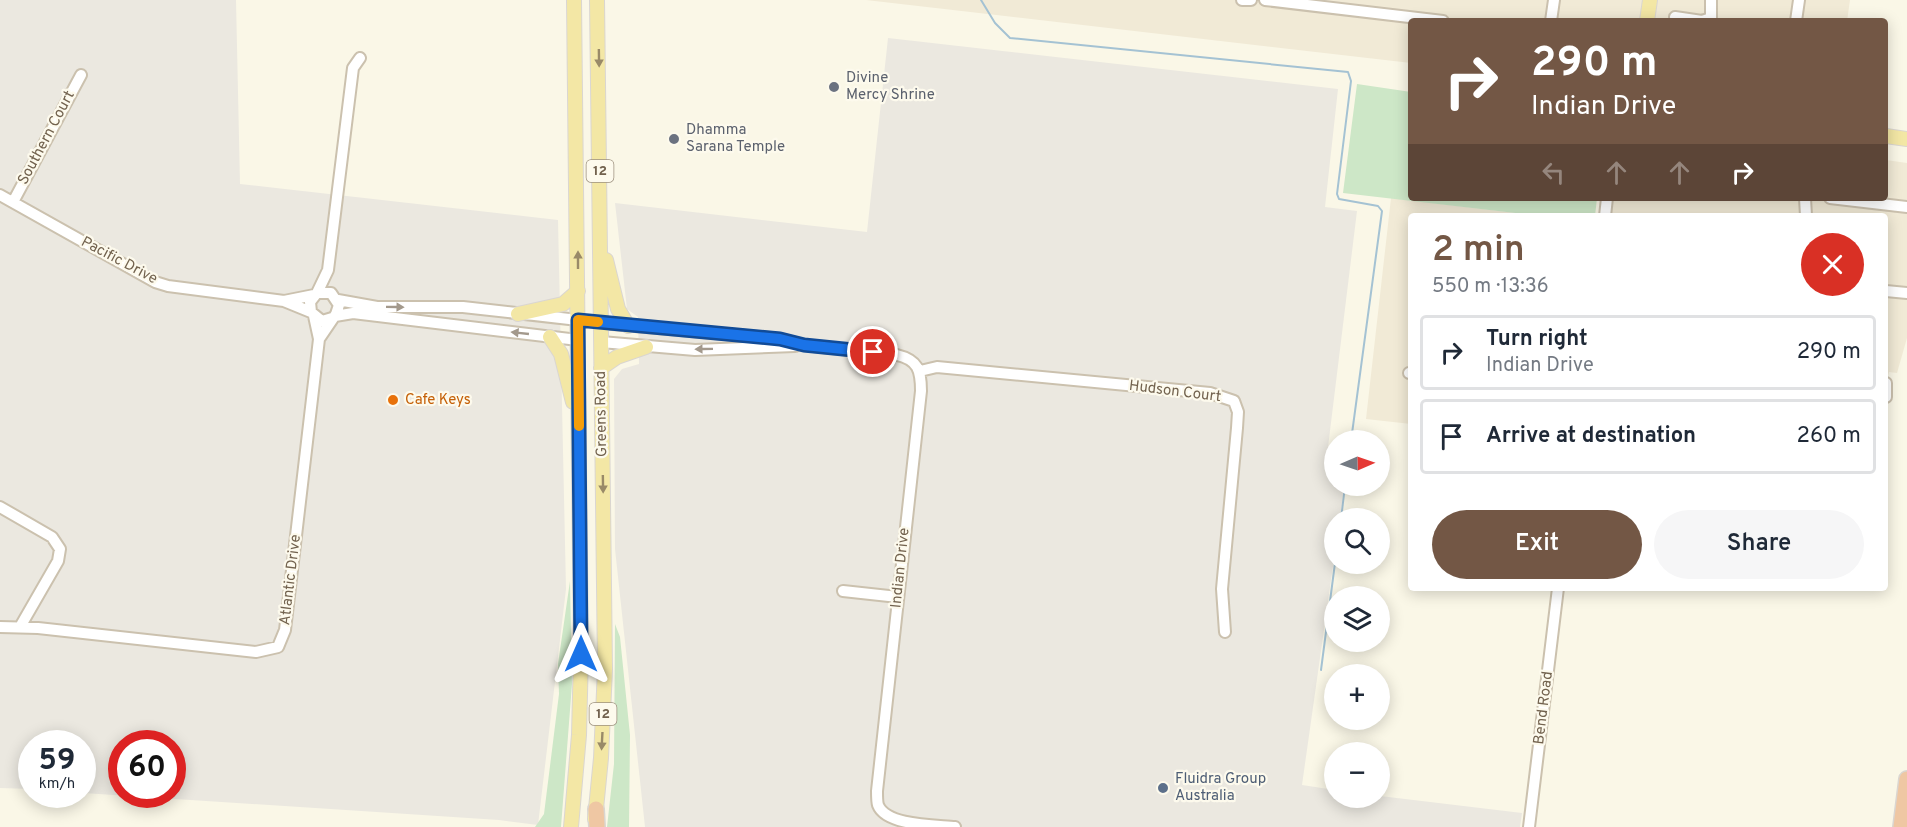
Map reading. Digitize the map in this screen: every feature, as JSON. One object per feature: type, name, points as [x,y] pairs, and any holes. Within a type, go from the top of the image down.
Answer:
[{"type":"highway","points":[[1901,827],[1907,779]]},
{"type":"highway","points":[[596,809],[596,827]]},
{"type":"main road","name":"Greens Road","points":[[571,827],[581,697],[574,0]]},
{"type":"main road","name":"Greens Road","points":[[596,809],[604,669],[597,0]]},
{"type":"main road","points":[[1647,18],[1650,0]]},
{"type":"main road","points":[[1888,136],[1907,139]]},
{"type":"main road","points":[[601,237],[618,309],[628,326]]},
{"type":"main road","points":[[518,314],[555,307],[568,301],[578,291]]},
{"type":"main road","points":[[578,320],[601,323]]},
{"type":"main road","points":[[550,337],[561,354],[579,437]]},
{"type":"main road","points":[[578,340],[601,342]]},
{"type":"main road","points":[[602,368],[617,357],[646,347]]},
{"type":"street","points":[[1242,0],[1251,0]]},
{"type":"street","points":[[1265,0],[1349,5],[1425,18]]},
{"type":"street","points":[[1551,18],[1554,0]]},
{"type":"street","points":[[1711,0],[1713,18]]},
{"type":"street","points":[[1796,18],[1798,0]]},
{"type":"street","points":[[1675,17],[1682,18]]},
{"type":"street","points":[[360,58],[353,68],[328,270],[310,302],[312,314],[322,321],[353,313],[578,340]]},
{"type":"street","name":"Southern Court","points":[[13,202],[81,75]]},
{"type":"street","name":"Pacific Drive","points":[[0,195],[156,282],[191,290],[284,301],[312,314]]},
{"type":"street","points":[[1856,201],[1907,207]]},
{"type":"street","points":[[328,270],[338,310],[333,317]]},
{"type":"street","points":[[316,294],[327,291],[336,298],[377,307],[463,308],[578,320]]},
{"type":"street","points":[[1888,291],[1907,293]]},
{"type":"street","name":"Pacific Drive","points":[[284,301],[316,294]]},
{"type":"street","name":"Atlantic Drive","points":[[312,314],[320,339]]},
{"type":"street","name":"Atlantic Drive","points":[[0,627],[20,627],[256,652],[278,647],[285,630],[320,339],[333,317]]},
{"type":"street","points":[[601,323],[780,339],[804,345],[897,355],[908,358],[916,364],[920,371]]},
{"type":"street","points":[[601,342],[695,350],[804,345]]},
{"type":"street","name":"Hudson Court","points":[[920,371],[937,367],[1210,393],[1234,401],[1238,412],[1237,428],[1222,589],[1225,632]]},
{"type":"street","name":"Indian Drive","points":[[920,371],[921,391],[877,791],[878,805],[886,815],[900,821],[955,827]]},
{"type":"street","points":[[0,507],[52,537],[60,549],[58,561],[20,627]]},
{"type":"street","points":[[843,591],[898,597]]},
{"type":"street","name":"Bend Road","points":[[1529,827],[1558,591]]},
{"type":"shaded area","points":[[0,0],[236,0],[240,184],[558,220],[566,589],[538,825],[499,820],[186,800],[186,730],[108,730],[108,795],[96,794],[96,730],[18,730],[18,789],[0,788]]},
{"type":"shaded area","points":[[866,0],[1850,0],[1847,18],[1408,18],[1408,63]]},
{"type":"shaded area","points":[[888,38],[1338,89],[1325,207],[1357,211],[1330,430],[1324,430],[1324,496],[1343,496],[1341,508],[1324,508],[1324,574],[1332,574],[1330,586],[1324,586],[1324,630],[1302,785],[1324,788],[1324,808],[1390,808],[1390,797],[1522,813],[1520,827],[645,827],[615,549],[614,379],[622,369],[639,364],[638,317],[627,309],[615,203],[867,232]]},
{"type":"shaded area","points":[[1888,160],[1907,163],[1907,338],[1897,373],[1889,372],[1888,376],[1888,213],[1609,213],[1611,201],[1888,201]]},
{"type":"shaded area","points":[[1391,198],[1516,213],[1408,213],[1408,424],[1366,419]]},
{"type":"green space","points":[[1357,84],[1408,92],[1408,201],[1343,193]]},
{"type":"green space","points":[[1412,201],[1597,201],[1595,213],[1515,213]]},
{"type":"green space","points":[[570,581],[572,684],[561,827],[535,827],[544,814],[559,694],[558,664]]},
{"type":"green space","points":[[615,624],[620,637],[630,735],[629,827],[607,827],[614,764]]},
{"type":"waterway","points":[[981,0],[995,23],[1010,38],[1348,72],[1351,81],[1337,194],[1339,199],[1378,206],[1382,211],[1352,430]]},
{"type":"waterway","points":[[1342,508],[1344,496]]},
{"type":"waterway","points":[[1321,670],[1334,574]]},
{"type":"slow traffic","points":[[579,426],[578,320],[598,322]]},
{"type":"place","name":"Divine Mercy Shrine","points":[[834,87]]},
{"type":"place","name":"Dhamma Sarana Temple","points":[[674,139]]},
{"type":"place","name":"Cafe Keys","points":[[393,400]]},
{"type":"place","name":"Fluidra Group Australia","points":[[1163,788]]},
{"type":"route","points":[[581,654],[578,320],[780,339],[804,345],[873,352]]}]
